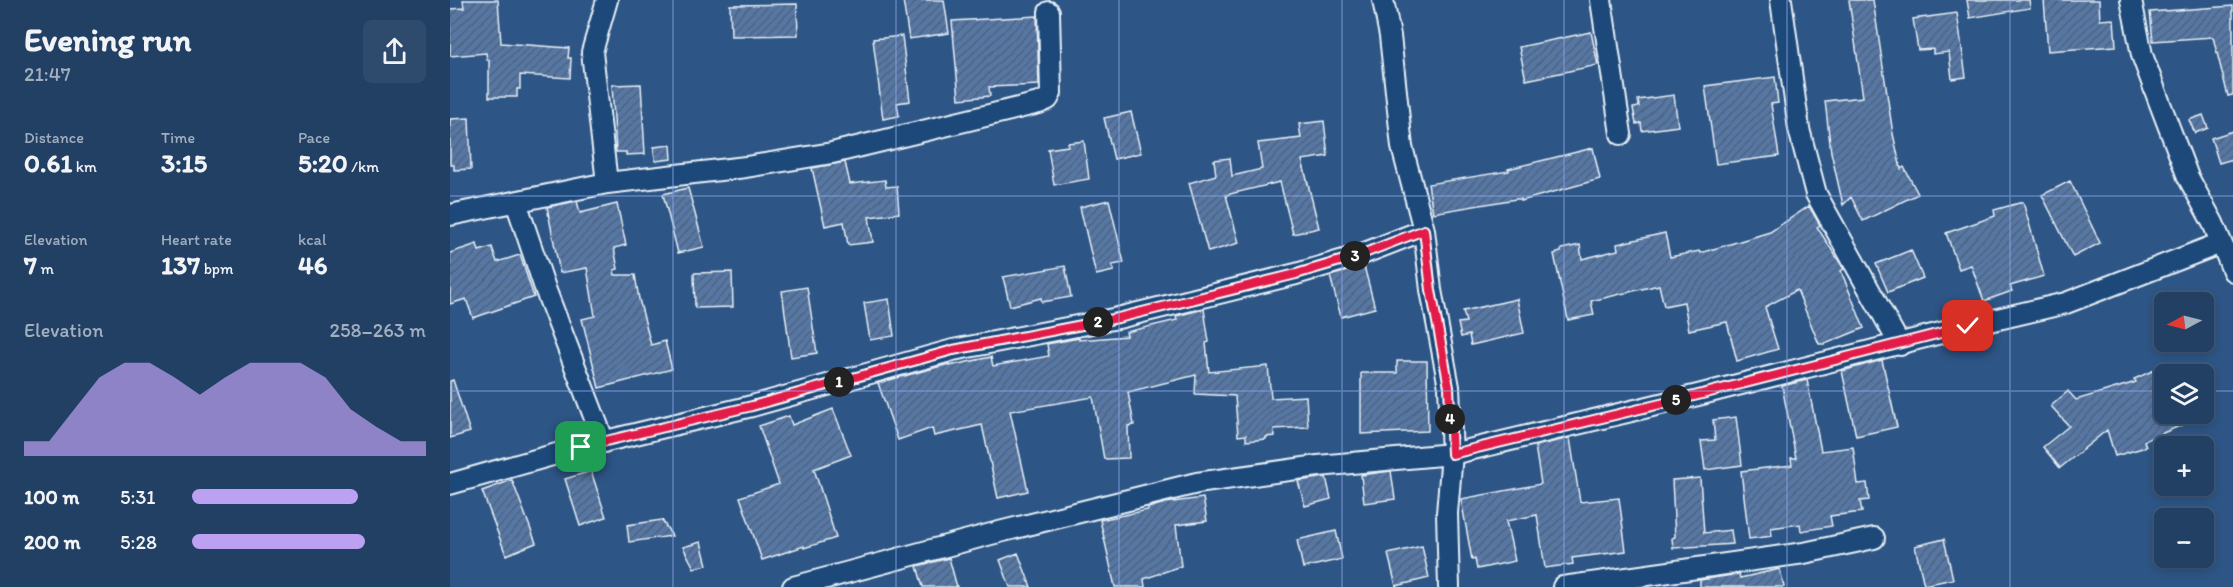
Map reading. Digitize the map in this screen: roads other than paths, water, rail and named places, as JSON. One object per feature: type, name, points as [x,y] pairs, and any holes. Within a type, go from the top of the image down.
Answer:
[{"type":"street","points":[[607,0],[592,52],[608,183]]},
{"type":"street","points":[[1383,0],[1390,36],[1402,147],[1424,230],[1431,290],[1449,387],[1452,454],[1447,513],[1449,587]]},
{"type":"street","points":[[1601,0],[1621,134]]},
{"type":"street","points":[[1781,0],[1799,129],[1816,194],[1900,345]]},
{"type":"street","points":[[2131,0],[2142,55],[2158,101],[2188,177],[2213,223],[2233,272]]},
{"type":"street","points":[[450,215],[608,183],[746,167],[832,153],[1039,103],[1048,99],[1051,93],[1049,12]]},
{"type":"street","points":[[516,202],[546,291],[604,442]]},
{"type":"street","points":[[450,484],[604,442],[752,406],[953,350],[1118,318],[1296,274],[1357,256],[1424,230]]},
{"type":"street","points":[[793,587],[853,579],[1197,483],[1318,466],[1452,454],[2066,303],[2221,243]]},
{"type":"street","points":[[1563,587],[1804,553],[1875,538]]}]
